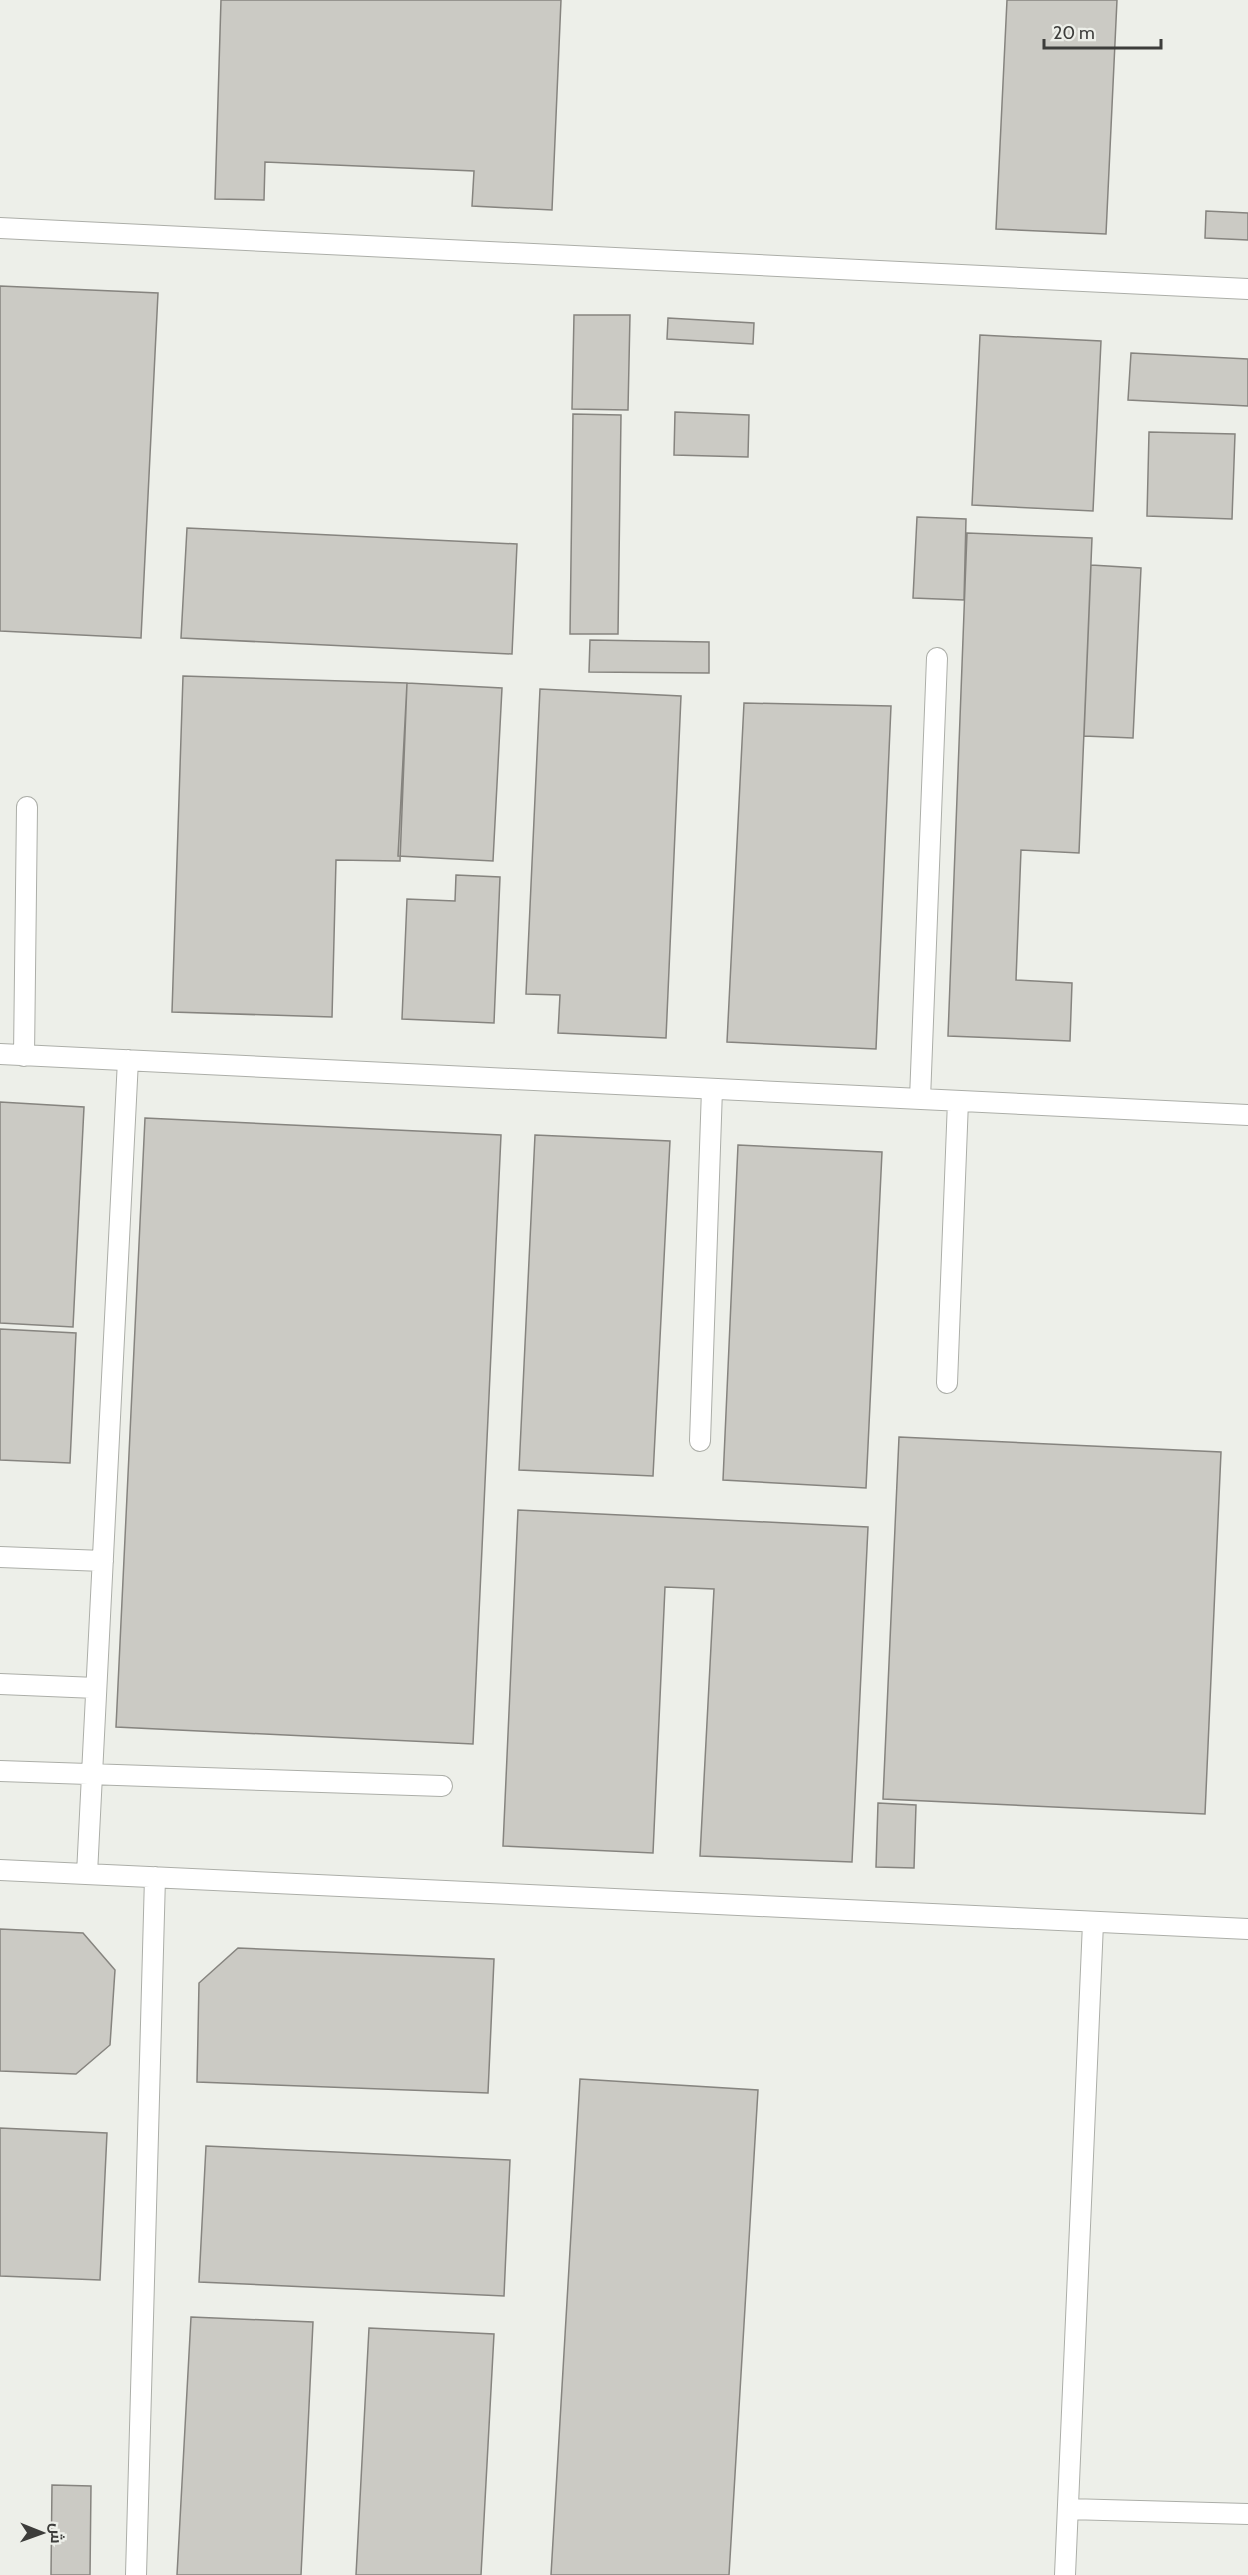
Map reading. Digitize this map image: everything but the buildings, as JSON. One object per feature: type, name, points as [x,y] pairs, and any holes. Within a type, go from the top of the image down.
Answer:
[{"type":"lane","points":[[0,228],[1248,289]]},
{"type":"lane","points":[[920,1100],[938,658]]},
{"type":"lane","points":[[24,1056],[27,807]]},
{"type":"lane","points":[[0,1054],[1248,1116]]},
{"type":"lane","points":[[87,1874],[128,1060]]},
{"type":"lane","points":[[700,1441],[712,1089]]},
{"type":"lane","points":[[947,1383],[958,1101]]},
{"type":"lane","points":[[0,1557],[103,1562]]},
{"type":"lane","points":[[0,1684],[96,1688]]},
{"type":"lane","points":[[0,1770],[442,1786]]},
{"type":"lane","points":[[0,1870],[1248,1929]]},
{"type":"lane","points":[[136,2575],[155,1877]]},
{"type":"lane","points":[[1065,2575],[1093,1923]]},
{"type":"lane","points":[[1068,2509],[1248,2514]]}]
